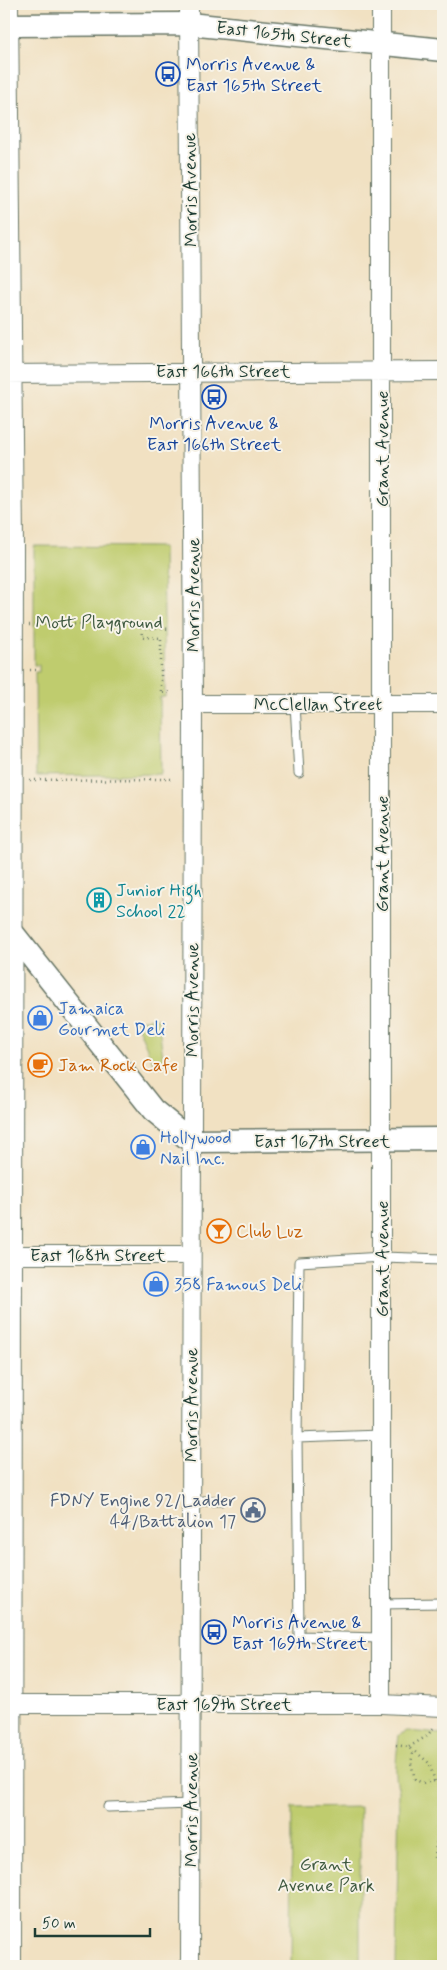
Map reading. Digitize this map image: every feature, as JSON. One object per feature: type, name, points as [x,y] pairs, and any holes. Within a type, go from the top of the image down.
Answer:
[{"type":"street","name":"Grant Avenue","points":[[381,4],[381,1704]]},
{"type":"street","name":"East 165th Street","points":[[7,18],[189,14],[382,43],[443,50]]},
{"type":"street","name":"Morris Avenue","points":[[189,14],[193,704],[190,1966]]},
{"type":"street","points":[[7,18],[9,374],[8,1704],[12,1966]]},
{"type":"street","name":"East 166th Street","points":[[9,374],[192,371],[443,371]]},
{"type":"street","name":"McClellan Street","points":[[193,704],[443,704]]},
{"type":"street","points":[[9,928],[153,1110],[191,1141]]},
{"type":"street","name":"East 167th Street","points":[[191,1141],[443,1139]]},
{"type":"street","name":"East 168th Street","points":[[8,1255],[192,1255]]},
{"type":"street","name":"East 169th Street","points":[[8,1704],[381,1704],[443,1707]]},
{"type":"lane","points":[[295,704],[299,773]]},
{"type":"lane","points":[[381,1638],[299,1636],[298,1262],[382,1257],[443,1259]]},
{"type":"lane","points":[[297,1438],[381,1435]]},
{"type":"lane","points":[[191,1501],[220,1501]]},
{"type":"lane","points":[[381,1604],[443,1603]]},
{"type":"lane","points":[[108,1807],[191,1804]]},
{"type":"path","points":[[29,625],[140,623]]},
{"type":"path","points":[[140,623],[144,628],[171,629]]},
{"type":"path","points":[[140,623],[142,637],[161,638],[161,692],[171,692]]},
{"type":"path","points":[[30,670],[39,670]]},
{"type":"path","points":[[28,780],[171,779]]},
{"type":"path","points":[[396,1745],[409,1747],[426,1736],[434,1727]]},
{"type":"path","points":[[409,1747],[413,1753],[411,1763],[415,1779],[422,1783],[435,1781]]},
{"type":"path","points":[[413,1753],[416,1752],[425,1758],[435,1781],[443,1786]]},
{"type":"path","points":[[434,1858],[443,1803]]},
{"type":"green space","name":"Mott Playground","points":[[34,546],[163,547],[165,697],[160,697],[161,774],[36,776],[35,672],[39,672],[39,665],[34,665]]},
{"type":"green space","points":[[158,1018],[164,1065],[155,1067],[135,1020]]},
{"type":"green space","name":"Grant Avenue Park","points":[[407,1731],[443,1734],[443,1966],[396,1966],[399,1791],[396,1778],[396,1763],[399,1735]]},
{"type":"green space","name":"Grant Avenue Park","points":[[360,1807],[360,1966],[291,1966],[292,1808]]},
{"type":"place","name":"Morris Avenue & East 165th Street","points":[[168,74]]},
{"type":"place","name":"Morris Avenue & East 166th Street","points":[[214,397]]},
{"type":"place","name":"Junior High School 22","points":[[99,900]]},
{"type":"place","name":"Jamaica Gourmet Deli","points":[[40,1018]]},
{"type":"place","name":"Jam Rock Cafe","points":[[40,1065]]},
{"type":"place","name":"Hollywood Nail Inc.","points":[[143,1147]]},
{"type":"place","name":"Club Luz","points":[[219,1231]]},
{"type":"place","name":"358 Famous Deli","points":[[156,1284]]},
{"type":"place","name":"FDNY Engine 92/Ladder 44/Battalion 17","points":[[253,1510]]},
{"type":"place","name":"Morris Avenue & East 169th Street","points":[[214,1632]]}]
